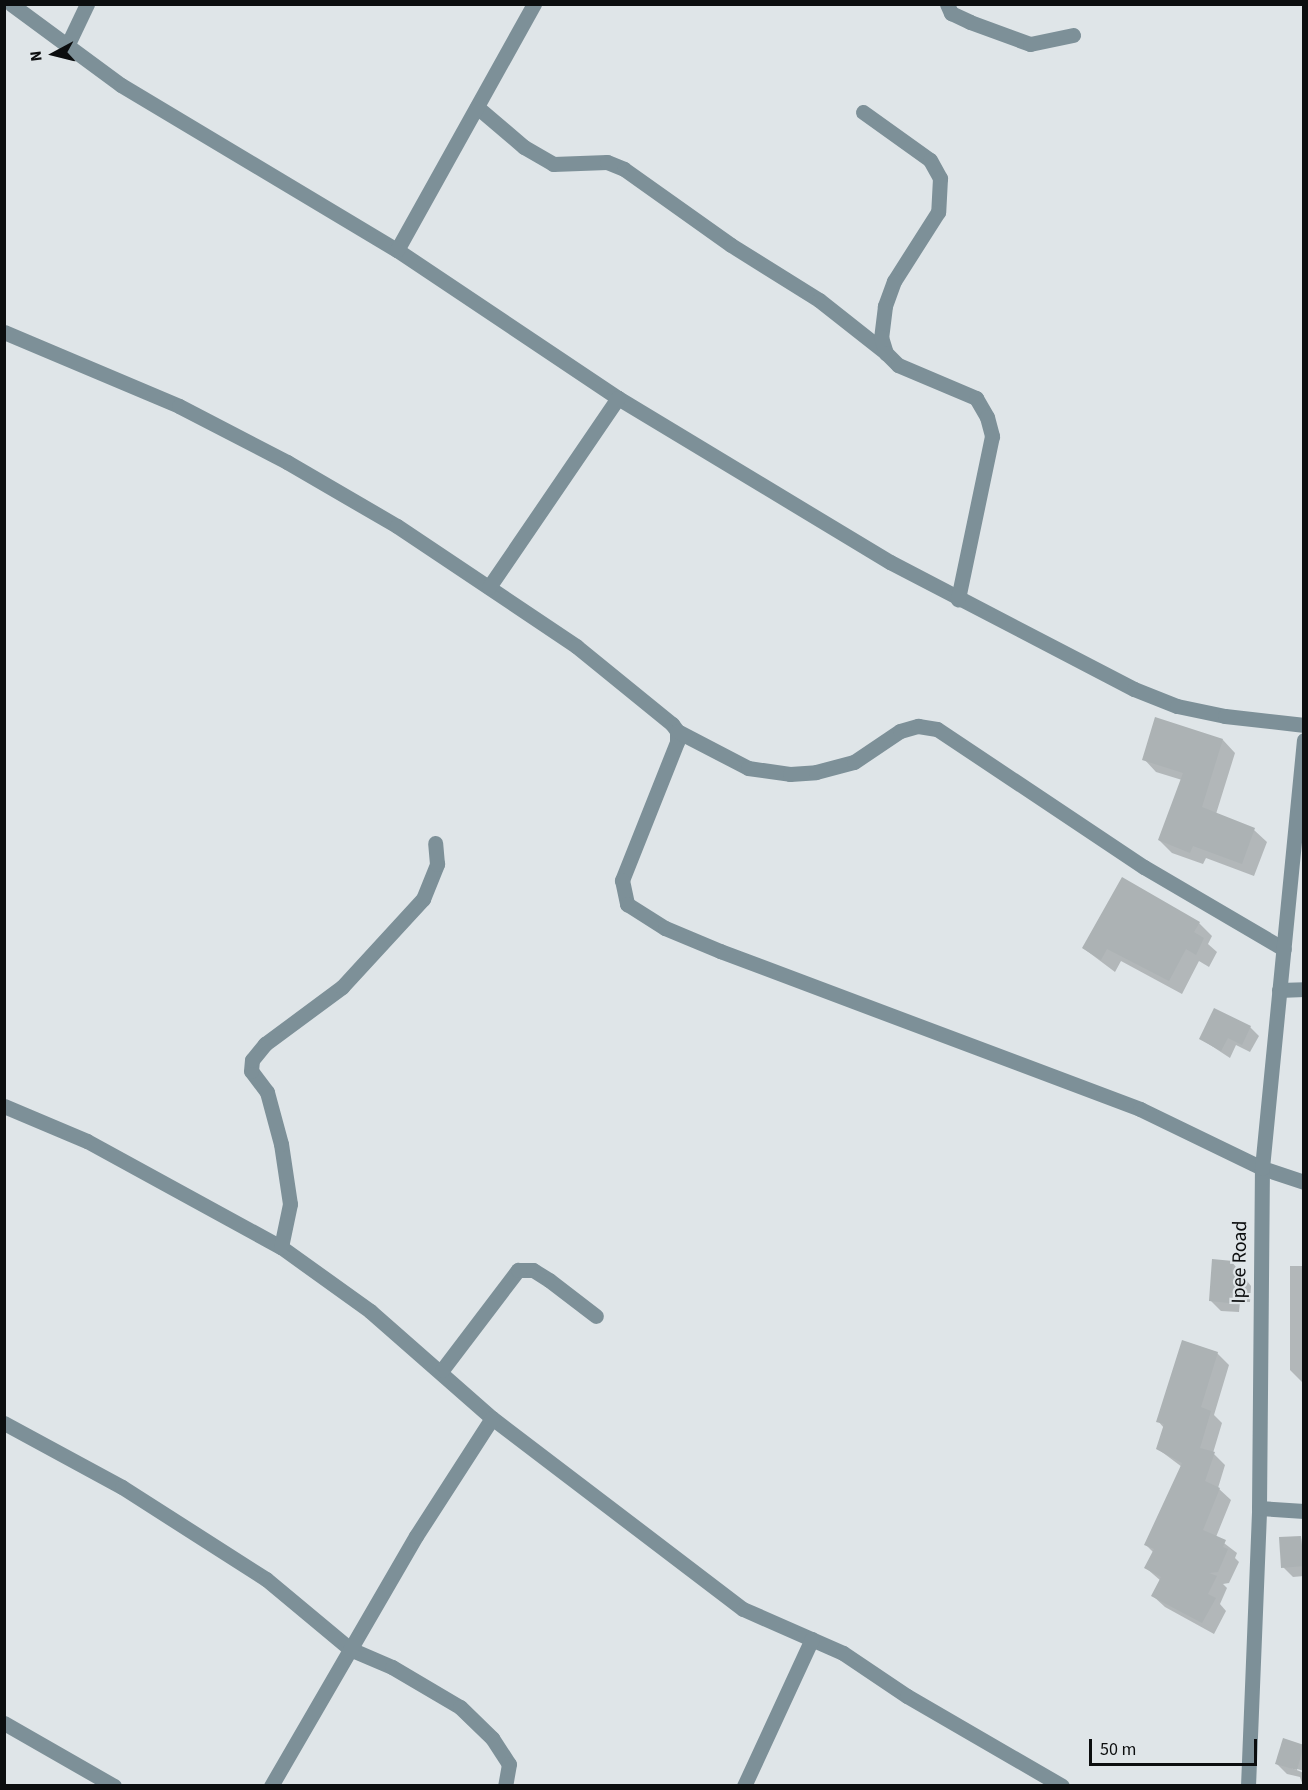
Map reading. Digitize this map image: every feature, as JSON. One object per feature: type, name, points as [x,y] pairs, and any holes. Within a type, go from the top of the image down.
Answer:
[{"type":"street","points":[[11,4],[121,85],[397,250],[618,398],[957,600],[1177,706],[1225,717],[1304,725]]},
{"type":"street","points":[[67,46],[87,4]]},
{"type":"street","points":[[397,250],[534,4]]},
{"type":"street","points":[[947,4],[951,13],[1030,44],[1073,35]]},
{"type":"street","points":[[477,108],[524,147],[553,164],[608,162],[624,169],[731,245],[819,300],[898,365],[976,398],[987,417],[992,436],[957,600]]},
{"type":"street","points":[[863,111],[930,160],[940,178],[938,212],[894,281],[885,306],[881,337],[886,353]]},
{"type":"street","points":[[4,332],[179,406],[286,462],[397,526],[576,646],[677,731],[748,768],[790,774],[816,772],[854,762],[900,731],[918,726],[937,729],[1144,867],[1284,949]]},
{"type":"street","points":[[489,587],[618,398]]},
{"type":"street","points":[[677,731],[677,742],[622,880],[627,904],[665,928],[720,951],[1140,1109],[1262,1168],[1304,1182]]},
{"type":"street","name":"Ipee Road","points":[[1248,1785],[1259,1508],[1262,1168],[1304,740]]},
{"type":"street","points":[[281,1247],[290,1204],[281,1144],[267,1092],[251,1071],[252,1060],[265,1044],[342,987],[423,899],[437,864],[435,843]]},
{"type":"street","points":[[1279,990],[1304,989]]},
{"type":"street","points":[[4,1106],[87,1142],[281,1247],[370,1311],[442,1370],[492,1418],[743,1609],[843,1653],[907,1696],[1062,1785]]},
{"type":"street","points":[[442,1370],[518,1270],[533,1270],[596,1316]]},
{"type":"street","points":[[271,1785],[416,1536],[492,1418]]},
{"type":"street","points":[[4,1423],[122,1486],[266,1579],[350,1649],[412,1677],[460,1707],[492,1738],[509,1764],[505,1785]]},
{"type":"street","points":[[1259,1508],[1304,1511]]},
{"type":"street","points":[[744,1785],[812,1639]]},
{"type":"street","points":[[4,1723],[114,1785]]},
{"type":"building","points":[[1155,717],[1223,739],[1202,807],[1255,828],[1242,864],[1193,846],[1190,853],[1158,840],[1183,773],[1142,760]]},
{"type":"building","points":[[1122,877],[1200,922],[1194,932],[1204,938],[1196,955],[1186,949],[1169,981],[1107,949],[1101,960],[1082,948]]},
{"type":"building","points":[[1214,1008],[1251,1026],[1242,1045],[1228,1038],[1221,1051],[1199,1039]]},
{"type":"building","points":[[1212,1259],[1233,1261],[1232,1274],[1242,1274],[1241,1293],[1230,1293],[1230,1303],[1209,1301]]},
{"type":"building","points":[[1182,1340],[1218,1352],[1201,1407],[1211,1411],[1200,1448],[1215,1452],[1205,1481],[1220,1488],[1203,1530],[1226,1540],[1223,1547],[1228,1549],[1218,1572],[1209,1573],[1217,1576],[1208,1594],[1216,1598],[1202,1623],[1151,1596],[1161,1577],[1144,1568],[1154,1549],[1144,1545],[1182,1463],[1156,1449],[1164,1424],[1156,1422]]},
{"type":"building","points":[[1301,1536],[1304,1566],[1281,1568],[1279,1537]]},
{"type":"building","points":[[1283,1738],[1304,1745],[1297,1770],[1275,1764]]}]
